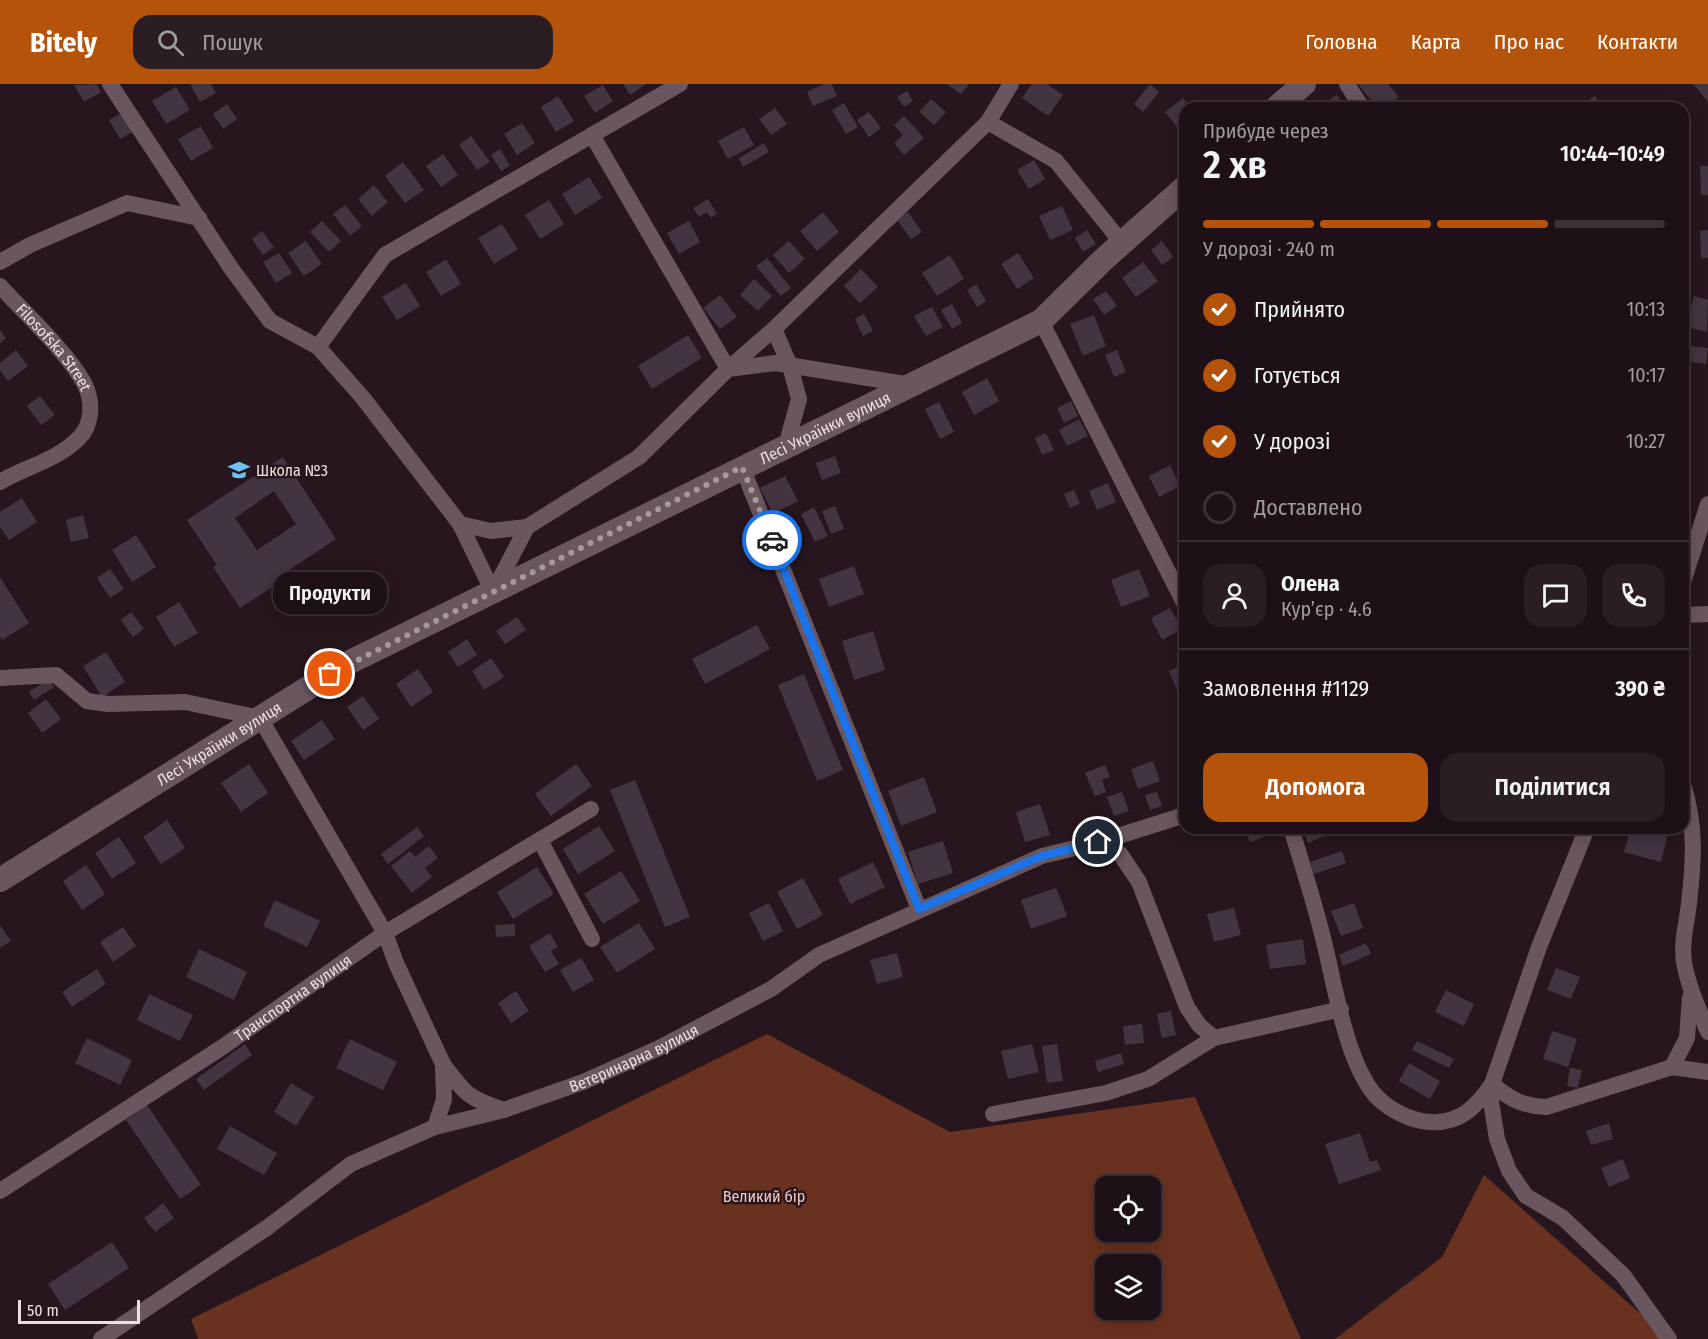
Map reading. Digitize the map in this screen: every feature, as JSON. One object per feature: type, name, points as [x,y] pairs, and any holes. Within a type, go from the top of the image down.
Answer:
[{"type":"street","points":[[110,84],[270,321],[318,347],[363,398],[460,524],[493,592]]},
{"type":"street","points":[[318,347],[385,255],[680,84]]},
{"type":"street","points":[[460,524],[491,531],[528,527],[639,457],[728,369],[774,329],[988,122],[1011,84]]},
{"type":"street","points":[[1283,102],[1304,84]]},
{"type":"street","points":[[1347,84],[1358,102]]},
{"type":"street","points":[[988,122],[1056,161],[1122,243]]},
{"type":"street","points":[[592,135],[728,369]]},
{"type":"street","name":"Лесі Українки вулиця","points":[[0,880],[348,663],[1041,321],[1122,243],[1179,192]]},
{"type":"street","points":[[0,262],[30,245],[128,203],[199,218]]},
{"type":"street","name":"Filosofska Street","points":[[0,286],[62,354],[86,387],[91,418],[81,437],[53,459],[17,471],[0,482]]},
{"type":"street","points":[[1041,321],[1179,593]]},
{"type":"street","points":[[774,329],[790,366],[799,399],[786,446]]},
{"type":"street","points":[[728,369],[776,363],[911,385]]},
{"type":"street","points":[[742,467],[919,909]]},
{"type":"street","points":[[1689,563],[1708,504]]},
{"type":"street","points":[[493,592],[528,527]]},
{"type":"street","points":[[1689,615],[1708,614]]},
{"type":"street","points":[[0,678],[56,675],[87,701],[108,704],[185,702],[260,718],[385,933],[396,963],[443,1064],[462,1090],[476,1101],[504,1110]]},
{"type":"street","points":[[1689,803],[1695,851],[1683,932],[1684,962],[1708,1032]]},
{"type":"street","name":"Транспортна вулиця","points":[[0,1191],[221,1048],[385,933],[591,809]]},
{"type":"street","name":"Ветеринарна вулиця","points":[[101,1339],[268,1227],[351,1164],[435,1126],[504,1110],[583,1082],[658,1048],[771,989],[819,955],[1042,856],[1098,842],[1179,817]]},
{"type":"street","points":[[1293,834],[1315,904],[1341,1009],[1360,1069],[1372,1092],[1414,1121],[1444,1123],[1465,1115],[1479,1103],[1492,1084],[1539,947],[1585,834]]},
{"type":"street","points":[[540,840],[592,939]]},
{"type":"street","points":[[1098,842],[1121,855],[1139,882],[1187,1007],[1199,1025],[1214,1038]]},
{"type":"street","points":[[1672,1067],[1688,1038],[1690,983]]},
{"type":"street","points":[[993,1114],[1106,1093],[1148,1079],[1214,1038],[1341,1009]]},
{"type":"street","points":[[435,1126],[444,1099],[443,1064]]},
{"type":"street","points":[[1492,1084],[1513,1101],[1527,1106],[1546,1107],[1672,1067],[1708,1072]]},
{"type":"street","points":[[1492,1084],[1491,1101],[1497,1139],[1509,1171],[1526,1196],[1563,1218],[1623,1275],[1669,1339]]},
{"type":"green space","name":"Великий бір","points":[[767,1034],[950,1132],[1195,1097],[1301,1339],[198,1339],[191,1319]]},
{"type":"green space","points":[[1484,1175],[1669,1339],[1335,1339],[1442,1257]]},
{"type":"building","points":[[96,84],[101,92],[84,102],[74,85]]},
{"type":"building","points":[[190,84],[211,84],[216,93],[200,102]]},
{"type":"building","points":[[623,84],[646,84],[630,95]]},
{"type":"building","points":[[824,84],[832,84],[837,96],[813,106],[807,92]]},
{"type":"building","points":[[947,84],[969,84],[961,94]]},
{"type":"building","points":[[1032,84],[1047,84],[1063,95],[1048,116],[1022,98]]},
{"type":"building","points":[[1150,84],[1159,92],[1143,112],[1134,104]]},
{"type":"building","points":[[1358,84],[1388,84],[1399,97],[1393,102],[1372,102]]},
{"type":"building","points":[[1693,84],[1708,84],[1708,102]]},
{"type":"building","points":[[603,85],[613,101],[595,113],[584,96]]},
{"type":"building","points":[[176,87],[190,110],[166,124],[152,101]]},
{"type":"building","points":[[907,91],[913,101],[904,107],[897,97]]},
{"type":"building","points":[[1337,95],[1342,102],[1327,102]]},
{"type":"building","points":[[558,96],[574,121],[556,132],[541,107]]},
{"type":"building","points":[[1595,96],[1599,102],[1586,102]]},
{"type":"building","points":[[1183,98],[1186,102],[1179,102],[1179,130],[1165,112]]},
{"type":"building","points":[[931,99],[946,112],[934,125],[919,112]]},
{"type":"building","points":[[844,103],[858,127],[846,134],[832,110]]},
{"type":"building","points":[[227,104],[237,119],[223,129],[213,114]]},
{"type":"building","points":[[775,108],[787,124],[771,135],[759,119]]},
{"type":"building","points":[[123,112],[134,131],[120,139],[109,120]]},
{"type":"building","points":[[869,112],[881,128],[869,137],[857,120]]},
{"type":"building","points":[[904,116],[924,138],[904,155],[894,143],[903,135],[894,125]]},
{"type":"building","points":[[522,123],[535,143],[517,155],[504,134]]},
{"type":"building","points":[[201,126],[213,148],[191,161],[178,139]]},
{"type":"building","points":[[744,127],[754,145],[728,159],[718,141]]},
{"type":"building","points":[[471,136],[490,162],[477,170],[459,145]]},
{"type":"building","points":[[764,143],[769,152],[743,167],[739,158]]},
{"type":"building","points":[[500,149],[510,166],[501,171],[491,155]]},
{"type":"building","points":[[443,154],[458,175],[441,187],[426,166]]},
{"type":"building","points":[[1034,160],[1045,179],[1029,189],[1017,170]]},
{"type":"building","points":[[403,162],[424,190],[405,203],[385,176]]},
{"type":"building","points":[[1700,166],[1708,166],[1708,195],[1701,195]]},
{"type":"building","points":[[589,177],[602,198],[575,215],[562,194]]},
{"type":"building","points":[[374,185],[388,202],[372,216],[358,199]]},
{"type":"building","points":[[708,199],[717,214],[711,218],[707,212],[699,217],[693,208]]},
{"type":"building","points":[[549,200],[564,224],[540,239],[525,215]]},
{"type":"building","points":[[345,205],[362,226],[350,236],[333,214]]},
{"type":"building","points":[[1062,206],[1073,230],[1050,240],[1039,216]]},
{"type":"building","points":[[823,212],[839,232],[817,251],[800,231]]},
{"type":"building","points":[[908,212],[922,232],[911,239],[897,220]]},
{"type":"building","points":[[322,221],[341,241],[329,252],[310,232]]},
{"type":"building","points":[[689,221],[700,242],[679,254],[667,233]]},
{"type":"building","points":[[502,224],[518,249],[494,264],[478,238]]},
{"type":"building","points":[[1087,230],[1096,244],[1083,252],[1075,238]]},
{"type":"building","points":[[1708,230],[1708,258],[1701,258],[1700,231]]},
{"type":"building","points":[[262,231],[274,247],[263,255],[252,239]]},
{"type":"building","points":[[306,241],[322,264],[304,276],[288,253]]},
{"type":"building","points":[[789,241],[805,259],[789,273],[773,255]]},
{"type":"building","points":[[1162,241],[1173,257],[1162,265],[1151,250]]},
{"type":"building","points":[[279,253],[292,273],[276,283],[263,262]]},
{"type":"building","points":[[1018,253],[1034,278],[1017,289],[1001,264]]},
{"type":"building","points":[[950,255],[964,279],[937,296],[922,273]]},
{"type":"building","points":[[767,258],[791,288],[781,296],[756,266]]},
{"type":"building","points":[[446,259],[461,284],[441,296],[426,272]]},
{"type":"building","points":[[1143,262],[1158,281],[1136,297],[1122,278]]},
{"type":"building","points":[[861,269],[878,287],[860,303],[844,286]]},
{"type":"building","points":[[754,279],[772,296],[758,311],[740,295]]},
{"type":"building","points":[[406,283],[420,306],[397,320],[382,297]]},
{"type":"building","points":[[976,284],[986,301],[977,307],[967,290]]},
{"type":"building","points":[[1106,291],[1117,306],[1104,315],[1093,299]]},
{"type":"building","points":[[720,295],[737,317],[720,329],[703,308]]},
{"type":"building","points":[[1694,296],[1708,300],[1707,332],[1689,328],[1689,315]]},
{"type":"building","points":[[952,304],[962,323],[952,329],[941,310]]},
{"type":"building","points":[[932,307],[943,327],[926,336],[914,316]]},
{"type":"building","points":[[864,314],[873,331],[863,336],[855,319]]},
{"type":"building","points":[[1094,315],[1106,346],[1083,356],[1070,324]]},
{"type":"building","points":[[0,330],[6,338],[0,343]]},
{"type":"building","points":[[688,335],[702,358],[652,389],[638,366]]},
{"type":"building","points":[[1689,346],[1708,348],[1706,364],[1689,362]]},
{"type":"building","points":[[16,350],[28,366],[8,381],[0,370],[0,363]]},
{"type":"building","points":[[1117,350],[1126,372],[1114,377],[1105,355]]},
{"type":"building","points":[[987,378],[999,401],[974,415],[962,392]]},
{"type":"building","points":[[40,396],[55,415],[41,425],[27,406]]},
{"type":"building","points":[[1071,401],[1078,416],[1064,423],[1057,408]]},
{"type":"building","points":[[939,402],[954,432],[940,439],[925,409]]},
{"type":"building","points":[[1079,419],[1088,436],[1067,446],[1059,430]]},
{"type":"building","points":[[1046,433],[1054,450],[1042,455],[1035,438]]},
{"type":"building","points":[[835,456],[841,473],[822,480],[816,463]]},
{"type":"building","points":[[283,457],[336,539],[274,580],[277,584],[240,608],[213,567],[217,565],[187,520]],"holes":[[[274,491],[296,524],[257,550],[235,518]]]},
{"type":"building","points":[[1170,465],[1179,487],[1159,497],[1149,476]]},
{"type":"building","points":[[785,476],[798,501],[773,514],[760,488]]},
{"type":"building","points":[[1108,483],[1116,502],[1097,510],[1089,491]]},
{"type":"building","points":[[1074,490],[1080,504],[1070,508],[1064,494]]},
{"type":"building","points":[[22,498],[37,522],[9,540],[0,527],[0,512]]},
{"type":"building","points":[[835,506],[844,529],[831,534],[822,511]]},
{"type":"building","points":[[814,507],[828,536],[815,542],[801,514]]},
{"type":"building","points":[[83,515],[89,538],[71,542],[66,520]]},
{"type":"building","points":[[136,535],[156,567],[132,582],[112,550]]},
{"type":"building","points":[[854,566],[864,594],[829,607],[819,579]]},
{"type":"building","points":[[110,569],[124,589],[110,598],[97,578]]},
{"type":"building","points":[[1139,569],[1150,596],[1121,607],[1111,580]]},
{"type":"building","points":[[0,577],[29,623],[2,640],[0,637]]},
{"type":"building","points":[[179,602],[198,633],[174,647],[156,617]]},
{"type":"building","points":[[1170,608],[1179,624],[1179,631],[1162,640],[1151,618]]},
{"type":"building","points":[[131,612],[144,629],[133,637],[121,620]]},
{"type":"building","points":[[517,617],[526,630],[505,644],[496,631]]},
{"type":"building","points":[[757,625],[770,649],[705,684],[692,659]]},
{"type":"building","points":[[873,631],[885,670],[854,680],[842,641]]},
{"type":"building","points":[[467,639],[477,655],[458,667],[448,652]]},
{"type":"building","points":[[106,652],[125,682],[102,697],[83,666]]},
{"type":"building","points":[[491,658],[504,677],[484,690],[472,671]]},
{"type":"building","points":[[1179,667],[1179,695],[1169,671]]},
{"type":"building","points":[[418,669],[433,692],[411,707],[396,684]]},
{"type":"building","points":[[804,674],[843,770],[817,781],[778,685]]},
{"type":"building","points":[[48,679],[54,687],[34,700],[29,692]]},
{"type":"building","points":[[363,696],[379,719],[363,730],[347,707]]},
{"type":"building","points":[[46,699],[61,719],[42,733],[28,713]]},
{"type":"building","points":[[322,720],[335,739],[304,760],[291,741]]},
{"type":"building","points":[[1153,761],[1160,781],[1138,789],[1131,769]]},
{"type":"building","points":[[249,764],[268,793],[241,812],[221,783]]},
{"type":"building","points":[[576,764],[592,786],[551,816],[535,794]]},
{"type":"building","points":[[1105,765],[1110,777],[1102,780],[1106,792],[1095,796],[1085,773]]},
{"type":"building","points":[[924,777],[937,812],[901,826],[888,791]]},
{"type":"building","points":[[635,780],[690,917],[665,927],[610,790]]},
{"type":"building","points":[[1122,792],[1129,811],[1114,816],[1107,797]]},
{"type":"building","points":[[1157,792],[1162,806],[1150,810],[1145,795]]},
{"type":"building","points":[[1040,804],[1050,835],[1025,842],[1016,812]]},
{"type":"building","points":[[167,820],[185,848],[161,864],[143,837]]},
{"type":"building","points":[[599,826],[615,851],[578,874],[563,849]]},
{"type":"building","points":[[417,827],[424,836],[388,864],[381,854]]},
{"type":"building","points":[[1247,834],[1271,834],[1250,842]]},
{"type":"building","points":[[1304,834],[1329,834],[1308,843]]},
{"type":"building","points":[[1629,834],[1655,834],[1667,837],[1661,862],[1624,852]]},
{"type":"building","points":[[119,837],[136,863],[112,879],[95,853]]},
{"type":"building","points":[[943,841],[953,873],[918,884],[908,852]]},
{"type":"building","points":[[429,846],[438,858],[425,868],[432,877],[412,893],[391,866],[410,851],[415,857]]},
{"type":"building","points":[[1342,851],[1346,863],[1314,874],[1310,862]]},
{"type":"building","points":[[873,862],[885,887],[850,904],[838,879]]},
{"type":"building","points":[[86,865],[105,894],[82,910],[63,881]]},
{"type":"building","points":[[537,867],[554,894],[513,919],[497,892]]},
{"type":"building","points":[[621,871],[640,901],[603,924],[584,894]]},
{"type":"building","points":[[803,878],[823,915],[797,929],[777,892]]},
{"type":"building","points":[[1056,888],[1067,916],[1031,929],[1021,900]]},
{"type":"building","points":[[275,900],[320,921],[307,947],[263,926]]},
{"type":"building","points":[[769,903],[783,931],[763,941],[749,913]]},
{"type":"building","points":[[1354,903],[1363,928],[1341,936],[1331,911]]},
{"type":"building","points":[[1234,908],[1241,935],[1214,942],[1207,914]]},
{"type":"building","points":[[639,923],[655,949],[617,973],[600,947]]},
{"type":"building","points":[[515,924],[515,936],[496,937],[495,925]]},
{"type":"building","points":[[0,925],[11,941],[0,948]]},
{"type":"building","points":[[123,927],[136,946],[113,962],[100,942]]},
{"type":"building","points":[[550,933],[558,947],[551,951],[559,964],[545,972],[529,946]]},
{"type":"building","points":[[1303,939],[1306,964],[1270,969],[1266,945]]},
{"type":"building","points":[[1366,943],[1371,954],[1343,966],[1339,955]]},
{"type":"building","points":[[199,949],[247,972],[234,1000],[186,977]]},
{"type":"building","points":[[897,953],[903,977],[877,984],[870,960]]},
{"type":"building","points":[[581,958],[594,980],[573,992],[560,970]]},
{"type":"building","points":[[1556,968],[1580,977],[1571,999],[1547,990]]},
{"type":"building","points":[[97,969],[106,984],[72,1007],[62,992]]},
{"type":"building","points":[[1446,990],[1474,1004],[1464,1026],[1435,1012]]},
{"type":"building","points":[[516,991],[529,1011],[511,1023],[498,1003]]},
{"type":"building","points":[[149,994],[193,1015],[180,1041],[137,1020]]},
{"type":"building","points":[[1171,1011],[1176,1035],[1162,1038],[1157,1014]]},
{"type":"building","points":[[1142,1024],[1144,1043],[1125,1045],[1123,1026]]},
{"type":"building","points":[[1552,1031],[1577,1039],[1568,1067],[1543,1059]]},
{"type":"building","points":[[87,1038],[132,1060],[120,1085],[75,1063]]},
{"type":"building","points":[[350,1039],[397,1062],[383,1090],[336,1068]]},
{"type":"building","points":[[1417,1041],[1454,1059],[1449,1068],[1412,1050]]},
{"type":"building","points":[[245,1044],[252,1055],[204,1090],[196,1079]]},
{"type":"building","points":[[1032,1044],[1039,1072],[1008,1079],[1001,1051]]},
{"type":"building","points":[[1057,1044],[1063,1081],[1047,1083],[1042,1046]]},
{"type":"building","points":[[1121,1053],[1124,1064],[1098,1072],[1095,1061]]},
{"type":"building","points":[[1409,1063],[1440,1081],[1430,1099],[1399,1081]]},
{"type":"building","points":[[1570,1068],[1582,1070],[1578,1088],[1567,1086]]},
{"type":"building","points":[[291,1083],[314,1097],[296,1126],[274,1112]]},
{"type":"building","points":[[147,1105],[201,1185],[180,1199],[126,1120]]},
{"type":"building","points":[[1609,1123],[1613,1139],[1591,1145],[1586,1131]]},
{"type":"building","points":[[230,1126],[277,1153],[264,1175],[217,1149]]},
{"type":"building","points":[[1360,1133],[1370,1162],[1377,1160],[1381,1170],[1339,1184],[1325,1144]]},
{"type":"building","points":[[1623,1159],[1630,1178],[1609,1187],[1601,1168]]},
{"type":"building","points":[[163,1203],[174,1218],[155,1232],[144,1218]]},
{"type":"building","points":[[112,1242],[129,1268],[65,1310],[48,1284]]},
{"type":"way so far","points":[[330,674],[742,467],[772,540]]},
{"type":"place","name":"Школа №3","points":[[239,470]]},
{"type":"place","name":"Продукти","points":[[330,674]]},
{"type":"route","points":[[772,540],[919,909],[1042,856],[1098,842]]}]
